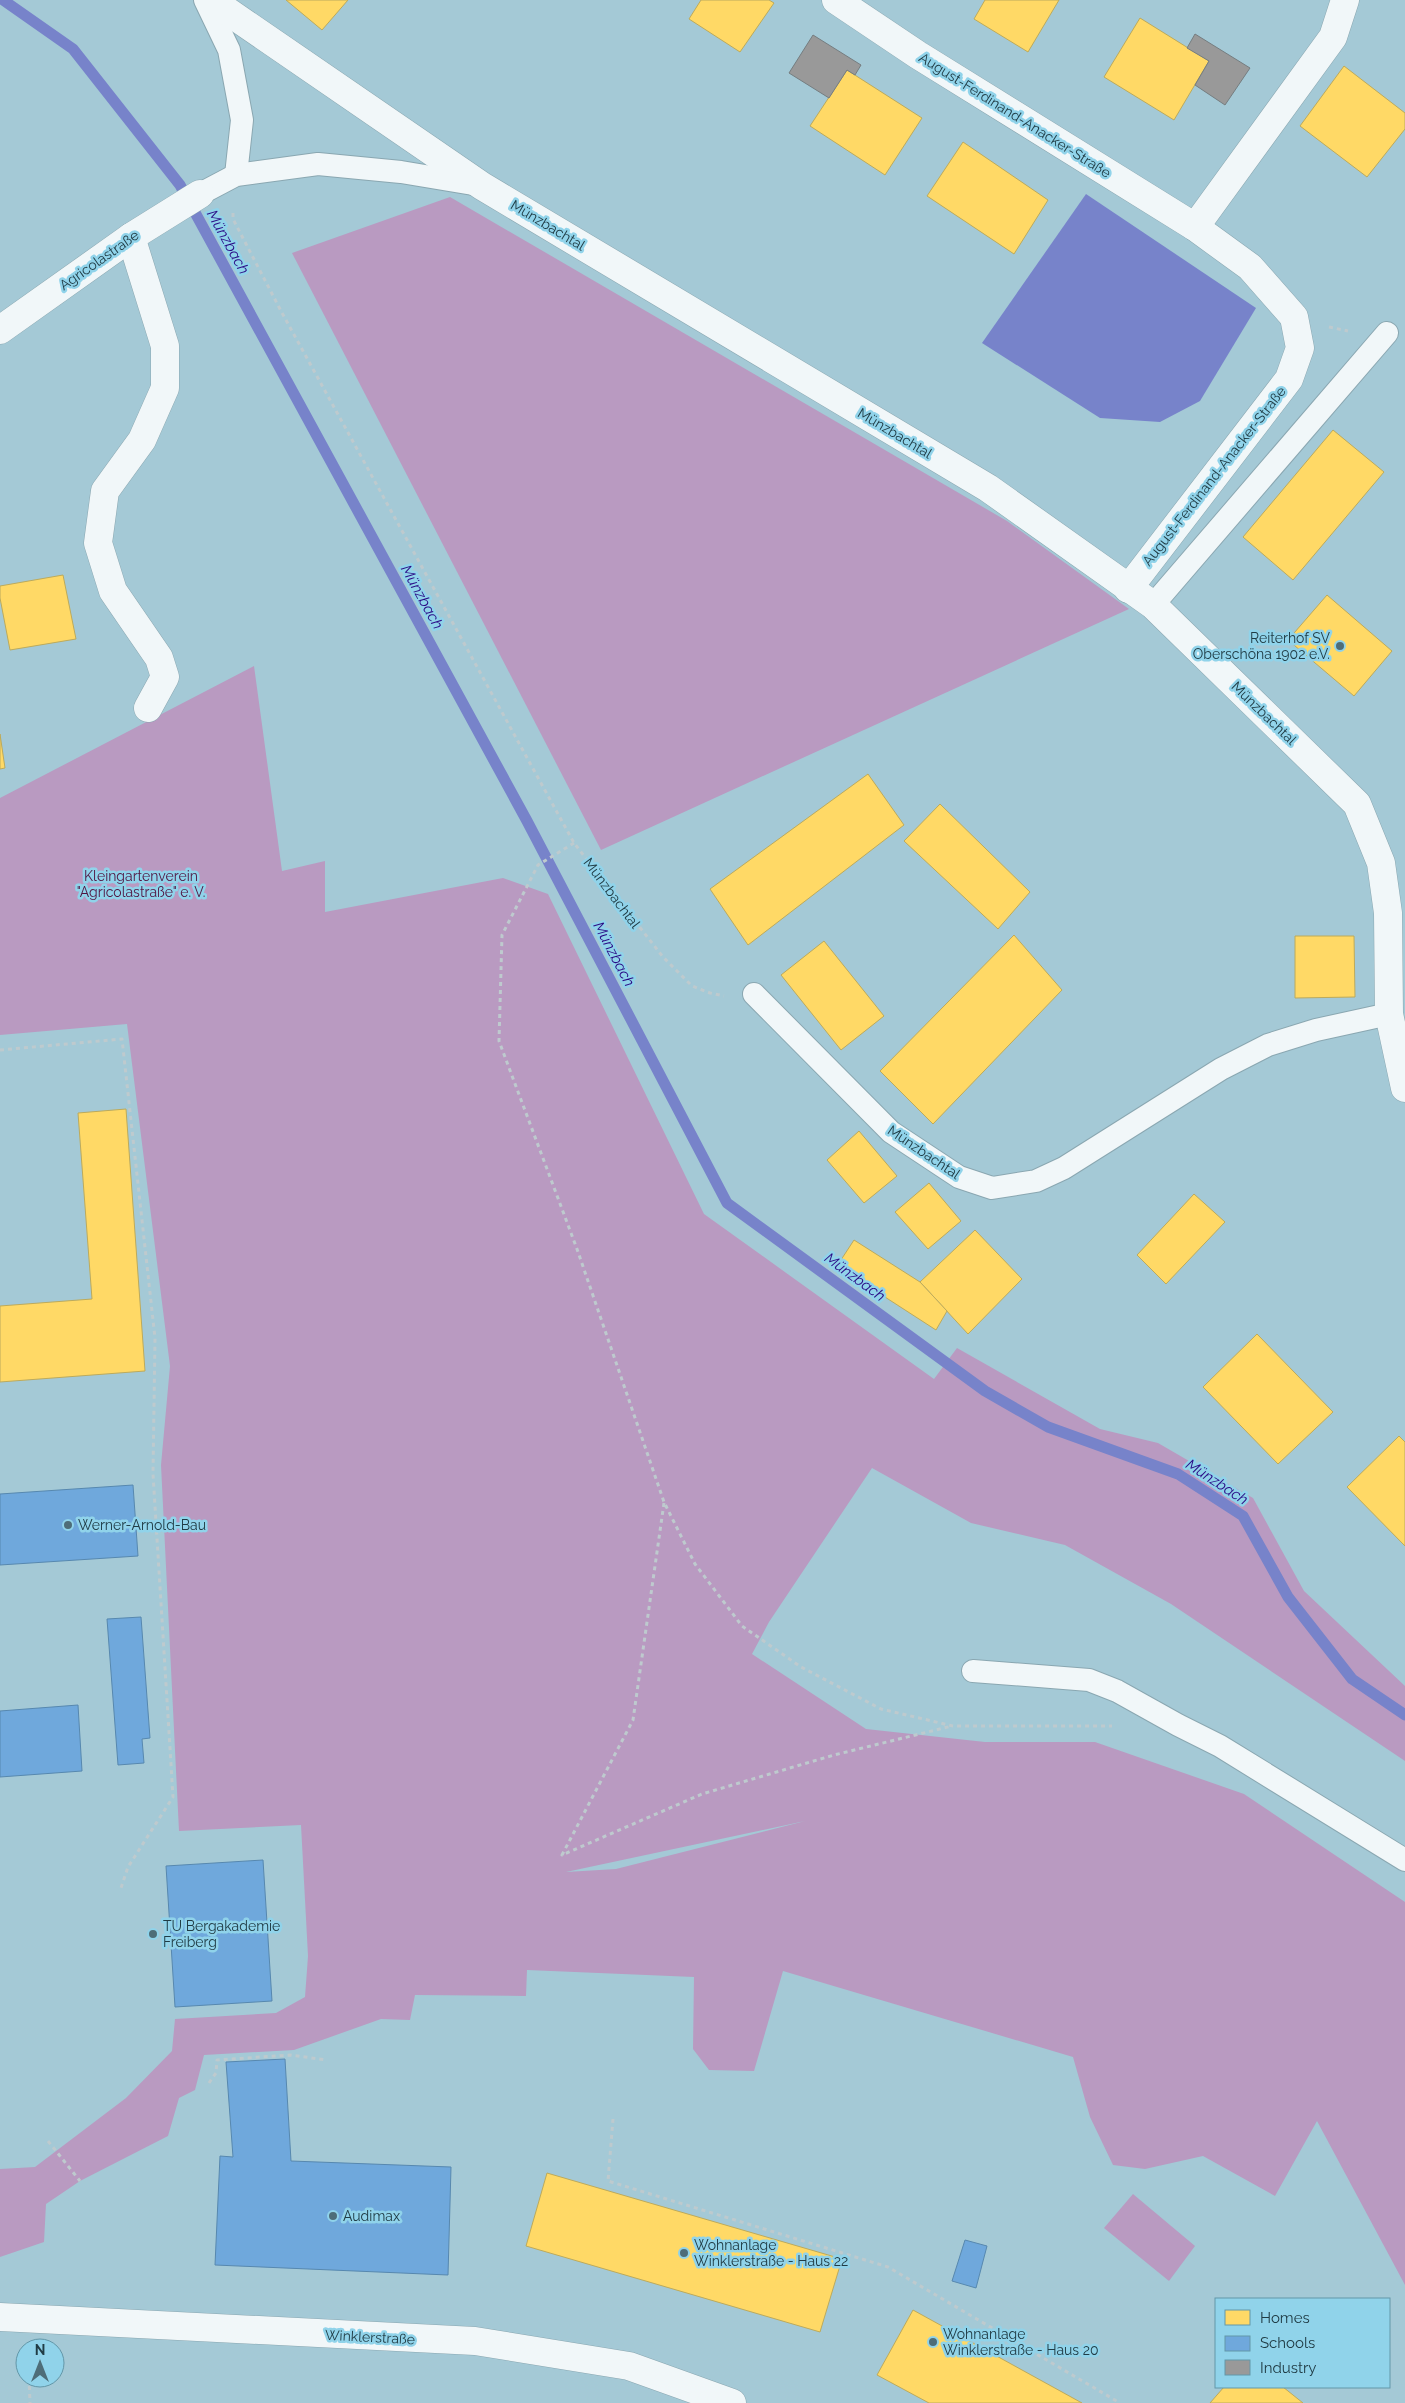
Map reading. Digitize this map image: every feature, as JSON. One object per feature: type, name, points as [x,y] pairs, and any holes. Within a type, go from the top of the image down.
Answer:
[{"type":"street","name":"Münzbachtal","points":[[211,0],[482,186],[988,488],[1153,605],[1357,804],[1397,909],[1389,1014],[1405,1088]]},
{"type":"street","name":"August-Ferdinand-Anacker-Straße","points":[[836,0],[918,55],[1195,227],[1250,267],[1283,301],[1294,317],[1300,348],[1289,379],[1128,589]]},
{"type":"street","points":[[1195,227],[1333,37],[1345,0]]},
{"type":"street","name":"Agricolastraße","points":[[0,330],[131,237],[200,194]]},
{"type":"street","points":[[131,237],[165,346],[165,388],[142,440],[105,492],[98,543],[113,591],[159,658],[165,677],[148,708]]},
{"type":"street","name":"Winklerstraße","points":[[0,2317],[475,2341],[628,2366],[732,2403]]},
{"type":"lane","points":[[205,0],[229,50],[242,120],[236,175]]},
{"type":"lane","points":[[200,194],[236,175],[318,164],[401,172],[482,186]]},
{"type":"lane","points":[[1153,605],[1382,339]]},
{"type":"lane","name":"Münzbachtal","points":[[754,994],[890,1132],[958,1177],[992,1188],[1036,1181],[1064,1168],[1221,1069],[1268,1045],[1316,1030],[1389,1014]]},
{"type":"lane","points":[[973,1671],[1089,1680],[1117,1691],[1178,1726],[1220,1746],[1405,1860]]},
{"type":"path","name":"Münzbachtal","points":[[236,175],[233,219],[290,328],[545,787],[574,843],[662,957],[692,986],[710,994],[728,997],[754,994]]},
{"type":"path","points":[[1297,331],[1332,326],[1382,339]]},
{"type":"path","points":[[574,843],[538,865],[502,934],[499,1041],[576,1249],[664,1502],[695,1564],[742,1626],[801,1667],[881,1709],[953,1726],[1119,1726]]},
{"type":"path","points":[[0,1050],[122,1039],[155,1338],[153,1474],[173,1797],[128,1867],[121,1888]]},
{"type":"path","points":[[664,1502],[633,1720],[562,1855],[702,1794],[834,1755],[953,1726]]},
{"type":"path","points":[[209,2083],[216,2073],[217,2060],[290,2055],[327,2060]]},
{"type":"path","points":[[613,2119],[608,2181],[888,2267],[1120,2403]]},
{"type":"path","points":[[48,2141],[80,2182]]},
{"type":"path","points":[[29,2388],[30,2403]]},
{"type":"green space","points":[[450,197],[1007,521],[1129,609],[601,850],[292,253]]},
{"type":"green space","name":"Kleingartenverein \"Agricolastraße\" e. V.","points":[[254,666],[282,871],[325,861],[325,912],[503,878],[548,894],[704,1214],[934,1379],[957,1348],[1100,1429],[1158,1443],[1253,1498],[1304,1591],[1405,1686],[1405,1761],[1171,1604],[1065,1545],[971,1523],[872,1468],[769,1622],[752,1654],[866,1729],[985,1742],[1095,1742],[1244,1794],[1405,1902],[1405,2285],[1317,2121],[1275,2196],[1203,2156],[1145,2169],[1113,2165],[1090,2117],[1073,2057],[783,1971],[754,2071],[709,2070],[693,2049],[694,1977],[527,1970],[526,1996],[415,1995],[410,2020],[381,2019],[294,2050],[204,2055],[195,2090],[179,2098],[168,2136],[80,2181],[46,2204],[44,2242],[0,2257],[0,2169],[35,2167],[126,2098],[172,2051],[175,2019],[276,2013],[305,1997],[308,1956],[301,1825],[179,1831],[161,1465],[170,1366],[127,1024],[0,1035],[0,798]],"holes":[[[805,1821],[616,1869],[566,1872]]]},
{"type":"green space","points":[[1133,2194],[1195,2246],[1169,2281],[1104,2228]]},
{"type":"water","points":[[1086,194],[1256,308],[1200,401],[1160,422],[1100,418],[982,343]]},
{"type":"building: Homes","points":[[286,0],[348,0],[322,30]]},
{"type":"building: Homes","points":[[701,0],[769,0],[774,3],[740,52],[689,19]]},
{"type":"building: Homes","points":[[985,0],[1059,0],[1028,52],[974,19]]},
{"type":"building: Homes","points":[[1140,18],[1209,61],[1174,120],[1104,77]]},
{"type":"building: Homes","points":[[1344,66],[1405,113],[1405,129],[1367,177],[1300,126]]},
{"type":"building: Homes","points":[[847,70],[922,118],[885,175],[810,126]]},
{"type":"building: Homes","points":[[963,142],[1048,200],[1014,254],[927,196]]},
{"type":"building: Homes","points":[[1333,430],[1384,472],[1293,580],[1243,537]]},
{"type":"building: Homes","points":[[63,575],[76,639],[10,650],[0,598],[0,586]]},
{"type":"building: Homes","name":"Reiterhof SV Oberschöna 1902 e.V.","points":[[1327,595],[1392,651],[1354,696],[1288,640]]},
{"type":"building: Homes","points":[[0,734],[5,768],[0,769]]},
{"type":"building: Homes","points":[[868,774],[904,825],[748,945],[710,889]]},
{"type":"building: Homes","points":[[940,804],[1030,892],[998,929],[904,841]]},
{"type":"building: Homes","points":[[1014,935],[1062,990],[933,1124],[880,1071]]},
{"type":"building: Homes","points":[[1295,936],[1354,936],[1355,997],[1295,998]]},
{"type":"building: Homes","points":[[824,941],[884,1016],[841,1050],[781,975]]},
{"type":"building: Homes","points":[[126,1109],[145,1371],[0,1382],[0,1306],[92,1299],[78,1113]]},
{"type":"building: Homes","points":[[859,1131],[897,1176],[864,1203],[827,1160]]},
{"type":"building: Homes","points":[[929,1183],[961,1221],[928,1249],[895,1212]]},
{"type":"building: Homes","points":[[1194,1194],[1225,1222],[1166,1284],[1137,1255]]},
{"type":"building: Homes","points":[[975,1230],[1022,1279],[968,1334],[920,1282]]},
{"type":"building: Homes","points":[[854,1240],[920,1282],[947,1311],[936,1330],[837,1266]]},
{"type":"building: Homes","points":[[1257,1334],[1333,1412],[1278,1464],[1203,1387]]},
{"type":"building: Homes","points":[[1399,1436],[1405,1442],[1405,1546],[1347,1487]]},
{"type":"building: Homes","name":"Wohnanlage Winklerstraße - Haus 22","points":[[547,2173],[842,2259],[820,2332],[526,2246]]},
{"type":"building: Homes","name":"Wohnanlage Winklerstraße - Haus 20","points":[[913,2310],[1082,2403],[929,2403],[877,2375]]},
{"type":"building: Homes","points":[[1223,2388],[1284,2388],[1303,2403],[1210,2403]]},
{"type":"building: Schools","name":"Werner-Arnold-Bau","points":[[133,1485],[138,1556],[0,1565],[0,1494]]},
{"type":"building: Schools","points":[[141,1617],[150,1738],[142,1739],[144,1763],[118,1765],[107,1619]]},
{"type":"building: Schools","points":[[78,1705],[82,1771],[0,1777],[0,1711]]},
{"type":"building: Schools","points":[[263,1860],[272,2001],[175,2007],[166,1866]]},
{"type":"building: Schools","name":"Audimax","points":[[285,2059],[291,2161],[451,2167],[448,2275],[215,2265],[220,2156],[233,2157],[226,2062]]},
{"type":"building: Schools","points":[[965,2240],[987,2246],[976,2288],[952,2281]]},
{"type":"building: Industry","points":[[1195,34],[1250,68],[1225,105],[1195,85],[1209,61],[1187,48]]},
{"type":"building: Industry","points":[[813,35],[861,65],[855,75],[847,70],[829,98],[789,73]]},
{"type":"waterway","name":"Münzbach","points":[[3,0],[73,49],[180,185],[527,821],[727,1203],[985,1391],[1048,1427],[1178,1474],[1243,1516],[1288,1597],[1352,1679],[1405,1715]]},
{"type":"place","name":"Reiterhof SV Oberschöna 1902 e.V.","points":[[1340,646]]},
{"type":"place","name":"Werner-Arnold-Bau","points":[[68,1525]]},
{"type":"place","name":"TU Bergakademie Freiberg","points":[[153,1934]]},
{"type":"place","name":"Audimax","points":[[333,2216]]},
{"type":"place","name":"Wohnanlage Winklerstraße - Haus 22","points":[[684,2253]]},
{"type":"place","name":"Wohnanlage Winklerstraße - Haus 20","points":[[933,2342]]}]
